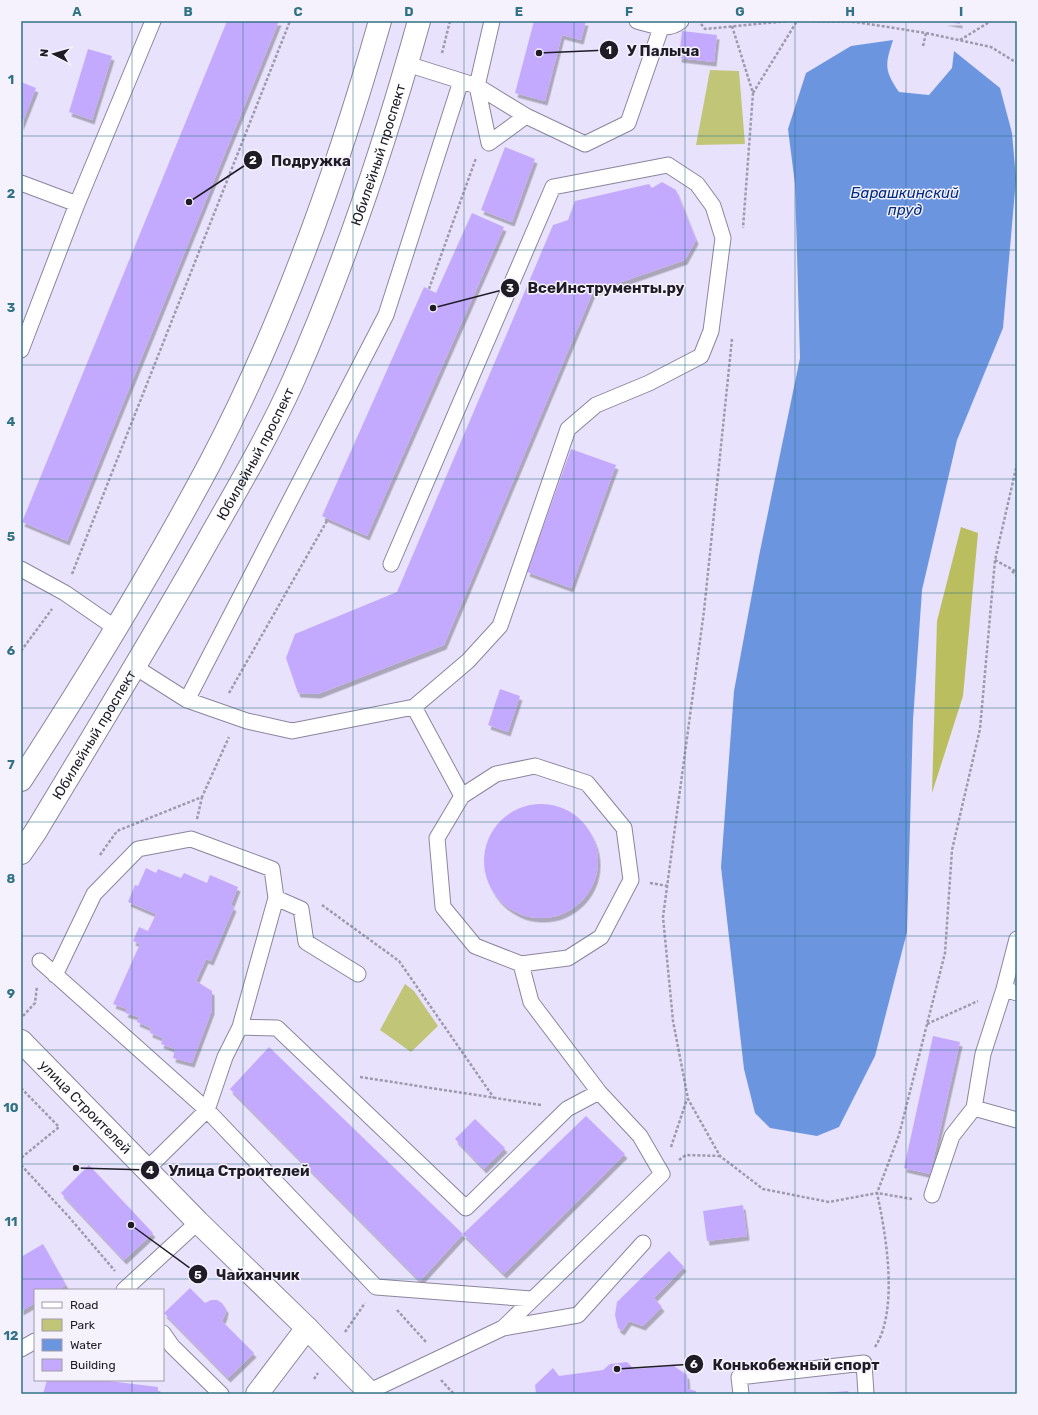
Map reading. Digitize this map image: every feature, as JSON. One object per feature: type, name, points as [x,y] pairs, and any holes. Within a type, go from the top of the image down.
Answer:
[{"type":"main road","points":[[21,780],[117,629],[210,463],[257,364],[298,267],[338,157],[380,21]]},
{"type":"main road","name":"Юбилейный проспект","points":[[21,853],[135,667],[242,480],[293,381],[334,282],[375,170],[419,21]]},
{"type":"main road","name":"улица Строителей","points":[[21,1041],[198,1222],[307,1328],[369,1393]]},
{"type":"main road","points":[[257,1394],[307,1328]]},
{"type":"lane","points":[[21,350],[78,204],[153,21]]},
{"type":"lane","points":[[492,21],[477,86],[489,143],[526,116]]},
{"type":"lane","points":[[637,21],[661,28],[675,26],[681,21]]},
{"type":"lane","points":[[407,64],[477,86],[526,116],[585,144],[628,123],[661,28]]},
{"type":"lane","points":[[187,700],[386,315],[461,81]]},
{"type":"lane","points":[[135,667],[187,700],[247,722],[292,731],[414,707],[468,661],[500,626],[568,429],[596,405],[649,383],[701,356],[711,331],[723,238],[713,206],[697,184],[668,165],[553,187],[391,564]]},
{"type":"lane","points":[[21,183],[78,204]]},
{"type":"lane","points":[[21,569],[65,592],[117,629]]},
{"type":"lane","points":[[414,707],[462,796]]},
{"type":"lane","points":[[536,766],[587,783],[624,828],[631,880],[601,937],[568,958],[521,964],[475,946],[443,907],[437,838],[462,796],[496,774],[536,766]]},
{"type":"lane","points":[[55,975],[94,894],[138,849],[191,839],[272,869],[276,898],[240,1026],[225,1056],[207,1110],[147,1169]]},
{"type":"lane","points":[[276,898],[301,909],[306,942],[358,974]]},
{"type":"lane","points":[[932,1195],[952,1136],[974,1108],[983,1054],[1011,991],[1017,939]]},
{"type":"lane","points":[[40,961],[207,1110],[376,1287],[532,1299]]},
{"type":"lane","points":[[503,1328],[662,1174],[640,1136],[599,1092],[531,1002],[521,964]]},
{"type":"lane","points":[[240,1026],[277,1028],[466,1208],[567,1109],[599,1092]]},
{"type":"lane","points":[[974,1108],[1017,1120]]},
{"type":"lane","points":[[128,1289],[198,1222]]},
{"type":"lane","points":[[369,1393],[439,1357],[503,1328],[578,1315],[643,1243]]},
{"type":"lane","points":[[164,1334],[172,1346],[221,1394]]},
{"type":"lane","points":[[21,1349],[34,1342]]},
{"type":"lane","points":[[741,1394],[739,1377],[864,1363],[866,1394]]},
{"type":"path","points":[[21,651],[65,592],[290,21]]},
{"type":"path","points":[[698,21],[705,29],[788,21]]},
{"type":"path","points":[[753,93],[797,21]]},
{"type":"path","points":[[812,21],[856,22],[926,32],[991,47],[1017,63]]},
{"type":"path","points":[[960,40],[991,21]]},
{"type":"path","points":[[732,26],[753,93],[743,230]]},
{"type":"path","points":[[923,46],[926,32]]},
{"type":"path","points":[[429,289],[476,158],[473,152]]},
{"type":"path","points":[[732,333],[704,611],[664,917],[673,1021],[688,1098],[720,1156],[763,1189],[829,1202],[877,1193],[916,1199],[932,1195]]},
{"type":"path","points":[[864,1363],[882,1335],[890,1278],[884,1221],[877,1193],[899,1135],[945,953],[952,850],[980,729],[995,560],[1017,464]]},
{"type":"path","points":[[99,857],[117,831],[202,797],[230,737],[219,711],[328,519]]},
{"type":"path","points":[[995,560],[1017,576]]},
{"type":"path","points":[[1012,571],[1017,572]]},
{"type":"path","points":[[316,901],[399,961],[494,1098]]},
{"type":"path","points":[[21,1018],[35,1002],[40,961]]},
{"type":"path","points":[[927,1024],[1011,991]]},
{"type":"path","points":[[322,1072],[567,1109]]},
{"type":"path","points":[[21,1088],[59,1127],[21,1158]]},
{"type":"path","points":[[662,1174],[688,1098]]},
{"type":"path","points":[[662,1174],[686,1155],[720,1156]]},
{"type":"path","points":[[21,1165],[69,1216],[128,1289]]},
{"type":"path","points":[[376,1287],[439,1357]]},
{"type":"green space","points":[[710,70],[739,71],[745,144],[696,145]]},
{"type":"green space","points":[[961,527],[978,533],[963,696],[932,793],[937,621]]},
{"type":"green space","points":[[405,984],[414,991],[438,1026],[411,1052],[380,1030]]},
{"type":"water","name":"Барашкинский пруд","points":[[893,40],[888,56],[887,67],[888,72],[899,92],[929,95],[952,68],[954,51],[1000,88],[1012,133],[1016,179],[1003,328],[957,440],[922,590],[913,720],[907,932],[875,1056],[839,1127],[817,1136],[770,1128],[755,1113],[744,1069],[721,867],[734,691],[759,556],[800,358],[795,184],[788,129],[806,73],[851,46]]},
{"type":"building","points":[[227,21],[279,21],[67,541],[22,522]]},
{"type":"building","points":[[534,21],[586,21],[581,40],[562,35],[545,101],[515,93]]},
{"type":"building","points":[[944,21],[960,21],[960,24]]},
{"type":"building","points":[[682,31],[717,35],[714,62],[679,58]]},
{"type":"building","points":[[88,49],[112,56],[92,120],[69,112]]},
{"type":"building","points":[[21,82],[36,88],[21,126]]},
{"type":"building","points":[[505,147],[535,159],[512,222],[481,210]]},
{"type":"building","points":[[662,182],[676,190],[696,240],[685,260],[593,292],[444,645],[318,694],[298,693],[286,658],[295,634],[397,592],[553,225],[568,220],[575,201],[649,184],[652,188]]},
{"type":"building","points":[[472,213],[504,227],[367,536],[322,516],[424,287],[436,293]]},
{"type":"building","points":[[571,449],[616,465],[571,588],[527,572]]},
{"type":"building","points":[[500,689],[520,696],[508,732],[488,725]]},
{"type":"building","points":[[541,804],[563,808],[581,821],[594,839],[598,861],[594,883],[581,901],[563,914],[541,918],[519,914],[501,901],[488,883],[484,861],[488,839],[501,821],[519,808]]},
{"type":"building","points":[[146,868],[156,873],[158,869],[181,878],[184,873],[207,883],[210,875],[238,887],[231,905],[234,907],[211,961],[206,959],[196,981],[212,991],[212,1010],[192,1063],[173,1058],[175,1049],[161,1044],[163,1038],[150,1033],[151,1028],[137,1022],[139,1017],[125,1013],[127,1009],[113,1004],[140,944],[133,941],[139,927],[148,931],[156,914],[128,902],[135,885],[138,886]]},
{"type":"building","points":[[933,1036],[960,1042],[930,1174],[904,1168]]},
{"type":"building","points":[[269,1047],[463,1234],[420,1281],[230,1089]]},
{"type":"building","points":[[586,1116],[625,1154],[504,1274],[463,1234]]},
{"type":"building","points":[[475,1119],[505,1148],[484,1169],[455,1139]]},
{"type":"building","points":[[89,1165],[153,1233],[124,1260],[61,1193]]},
{"type":"building","points":[[743,1205],[747,1236],[707,1241],[703,1211]]},
{"type":"building","points":[[43,1244],[66,1285],[60,1289],[34,1289],[34,1304],[21,1311],[21,1257]]},
{"type":"building","points":[[669,1251],[684,1267],[654,1298],[662,1307],[643,1326],[629,1321],[622,1331],[618,1328],[615,1315],[617,1302]]},
{"type":"building","points":[[190,1288],[205,1303],[211,1300],[217,1300],[222,1303],[226,1309],[222,1321],[254,1353],[228,1378],[164,1313]]},
{"type":"building","points":[[627,1362],[634,1369],[674,1366],[687,1375],[688,1389],[696,1391],[696,1394],[536,1394],[535,1385],[553,1368],[559,1376],[603,1370],[610,1364]]},
{"type":"building","points":[[47,1381],[109,1381],[158,1387],[158,1394],[43,1394]]},
{"type":"building","points":[[848,1391],[849,1394],[824,1394],[824,1393]]},
{"type":"place","name":"У Палыча","points":[[539,53]]},
{"type":"place","name":"Подружка","points":[[189,202]]},
{"type":"place","name":"ВсеИнструменты.ру","points":[[433,308]]},
{"type":"place","name":"Улица Строителей","points":[[76,1168]]},
{"type":"place","name":"Чайханчик","points":[[131,1225]]},
{"type":"place","name":"Конькобежный спорт","points":[[617,1369]]}]
